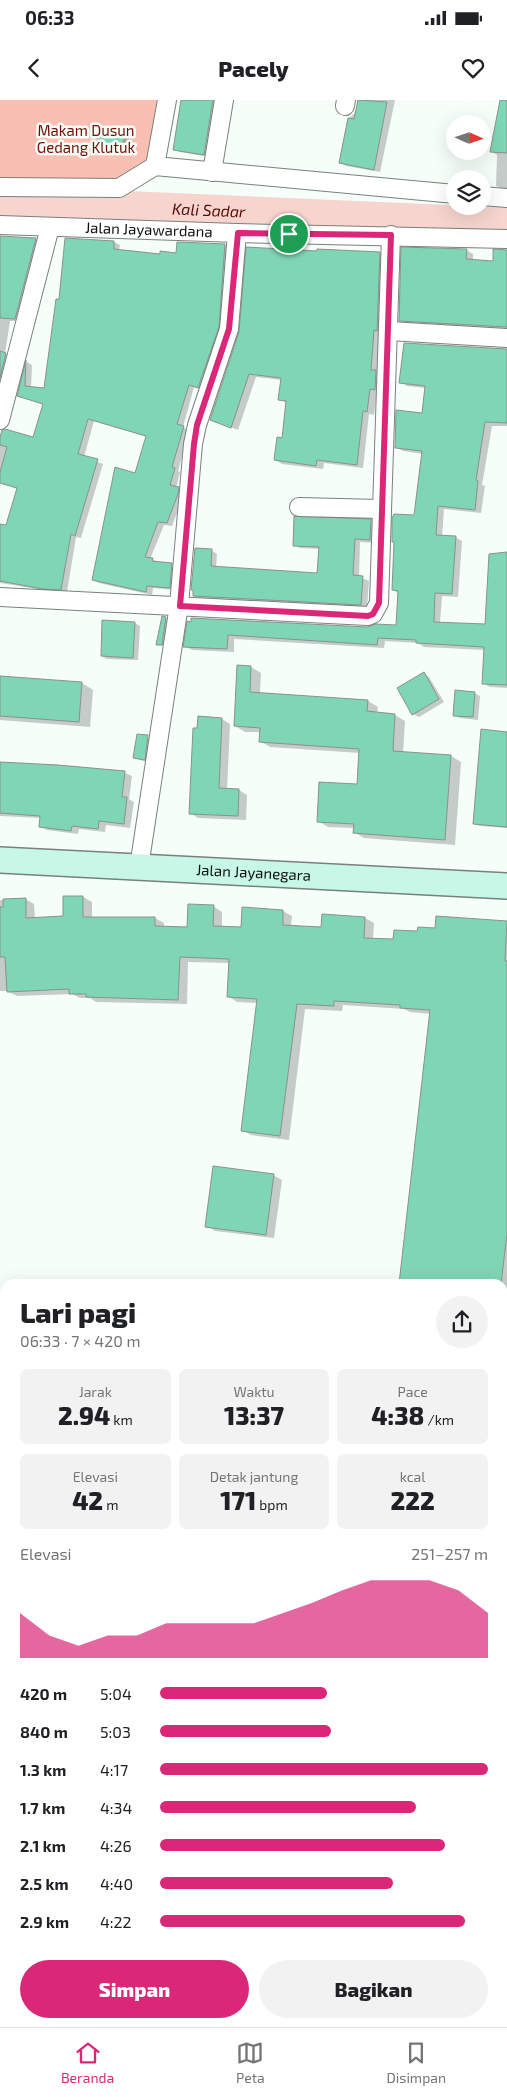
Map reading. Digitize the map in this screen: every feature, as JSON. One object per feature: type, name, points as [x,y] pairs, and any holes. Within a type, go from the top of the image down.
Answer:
[{"type":"main road","name":"Jalan Jayanegara","points":[[0,860],[507,886]]},
{"type":"street","points":[[155,166],[167,100]]},
{"type":"street","points":[[212,172],[224,100]]},
{"type":"street","points":[[0,187],[119,188],[155,166],[446,193]]},
{"type":"street","points":[[491,197],[507,198]]},
{"type":"street","name":"Jalan Jayawardana","points":[[0,225],[507,239]]},
{"type":"street","points":[[0,420],[50,226]]},
{"type":"street","points":[[139,867],[180,606],[194,444],[197,425],[229,329],[238,233]]},
{"type":"street","points":[[0,597],[368,616],[373,614],[379,603],[391,235]]},
{"type":"street","points":[[389,331],[507,338]]},
{"type":"street","points":[[299,507],[381,509]]},
{"type":"green space","name":"Makam Dusun Gedang Klutuk","points":[[0,100],[161,100],[151,161],[117,181],[0,178]]},
{"type":"building","points":[[181,100],[213,100],[204,155],[173,150]]},
{"type":"building","points":[[358,100],[387,102],[374,170],[339,163],[348,118],[354,119]]},
{"type":"building","points":[[500,100],[507,100],[507,153],[491,152]]},
{"type":"building","points":[[99,130],[125,135],[122,151],[96,147]]},
{"type":"building","points":[[0,236],[36,238],[15,319],[0,318]]},
{"type":"building","points":[[65,238],[114,241],[114,249],[160,254],[160,251],[176,253],[177,242],[225,244],[219,327],[198,388],[189,385],[177,424],[184,426],[172,467],[175,468],[170,485],[179,487],[178,494],[167,523],[158,522],[145,557],[153,558],[152,561],[172,563],[170,588],[147,586],[146,592],[92,580],[115,467],[135,473],[146,436],[88,419],[78,454],[98,459],[75,536],[71,534],[61,590],[43,589],[0,581],[0,524],[6,525],[17,488],[0,483],[0,472],[7,447],[0,445],[0,437],[2,430],[5,429],[33,437],[43,404],[17,396],[26,360],[25,386],[44,388],[56,299],[59,299]]},
{"type":"building","points":[[246,247],[380,252],[377,331],[374,330],[371,370],[376,370],[375,390],[370,389],[367,412],[363,411],[357,465],[317,460],[316,466],[274,460],[277,437],[282,438],[286,401],[278,400],[281,378],[249,374],[231,428],[210,420],[239,332]]},
{"type":"building","points":[[401,247],[467,249],[466,259],[493,261],[493,249],[507,250],[507,327],[399,321]]},
{"type":"building","points":[[404,343],[507,349],[507,423],[485,422],[476,480],[478,481],[475,510],[438,506],[436,535],[456,536],[452,594],[435,593],[434,622],[485,624],[489,554],[507,552],[507,685],[482,684],[484,647],[416,643],[416,640],[378,638],[377,645],[228,635],[227,649],[183,647],[187,621],[191,622],[191,618],[367,627],[376,624],[396,625],[398,591],[392,590],[394,542],[392,542],[392,518],[394,514],[414,515],[422,451],[395,448],[396,410],[422,413],[425,386],[399,383]]},
{"type":"building","points":[[0,351],[6,353],[0,378]]},
{"type":"building","points":[[294,516],[371,519],[370,540],[355,539],[353,575],[363,576],[361,605],[193,596],[193,590],[191,590],[195,548],[212,549],[211,566],[317,573],[319,547],[293,546]]},
{"type":"building","points":[[162,616],[166,617],[162,645],[156,645]]},
{"type":"building","points":[[102,620],[135,622],[133,658],[101,656]]},
{"type":"building","points":[[237,665],[251,666],[250,692],[368,700],[367,711],[395,714],[393,751],[451,755],[445,840],[353,833],[354,824],[317,822],[319,782],[357,784],[359,749],[259,742],[260,728],[234,726]]},
{"type":"building","points":[[424,672],[439,699],[412,715],[397,688]]},
{"type":"building","points":[[0,676],[82,682],[79,722],[0,716]]},
{"type":"building","points":[[455,690],[475,692],[473,717],[453,716]]},
{"type":"building","points":[[198,716],[222,718],[219,788],[239,789],[238,816],[189,814],[193,728],[197,728]]},
{"type":"building","points":[[481,729],[507,732],[507,827],[473,824]]},
{"type":"building","points":[[137,734],[148,735],[145,760],[133,758]]},
{"type":"building","points":[[0,762],[125,771],[122,797],[127,797],[124,824],[99,821],[98,829],[72,826],[71,831],[39,827],[40,816],[0,813]]},
{"type":"building","points":[[63,896],[83,896],[83,917],[155,917],[155,926],[187,927],[188,904],[214,905],[213,926],[241,927],[242,907],[283,910],[283,925],[321,927],[322,914],[365,917],[364,938],[393,939],[394,930],[417,931],[418,927],[435,928],[436,916],[507,921],[505,961],[507,961],[507,1234],[502,1279],[400,1279],[430,1010],[400,1008],[400,1005],[334,1001],[334,1006],[297,1004],[280,1136],[241,1131],[257,999],[227,997],[229,959],[180,957],[178,1000],[86,997],[86,994],[69,994],[69,989],[7,992],[5,957],[0,957],[0,907],[3,907],[3,899],[26,898],[26,918],[63,916]]},
{"type":"building","points":[[213,1166],[274,1174],[266,1235],[205,1227]]},
{"type":"waterway","name":"Kali Sadar","points":[[0,201],[507,223]]},
{"type":"route","points":[[238,233],[289,234],[391,235],[379,603],[373,614],[368,616],[180,606],[195,434],[229,329],[238,233]]}]
